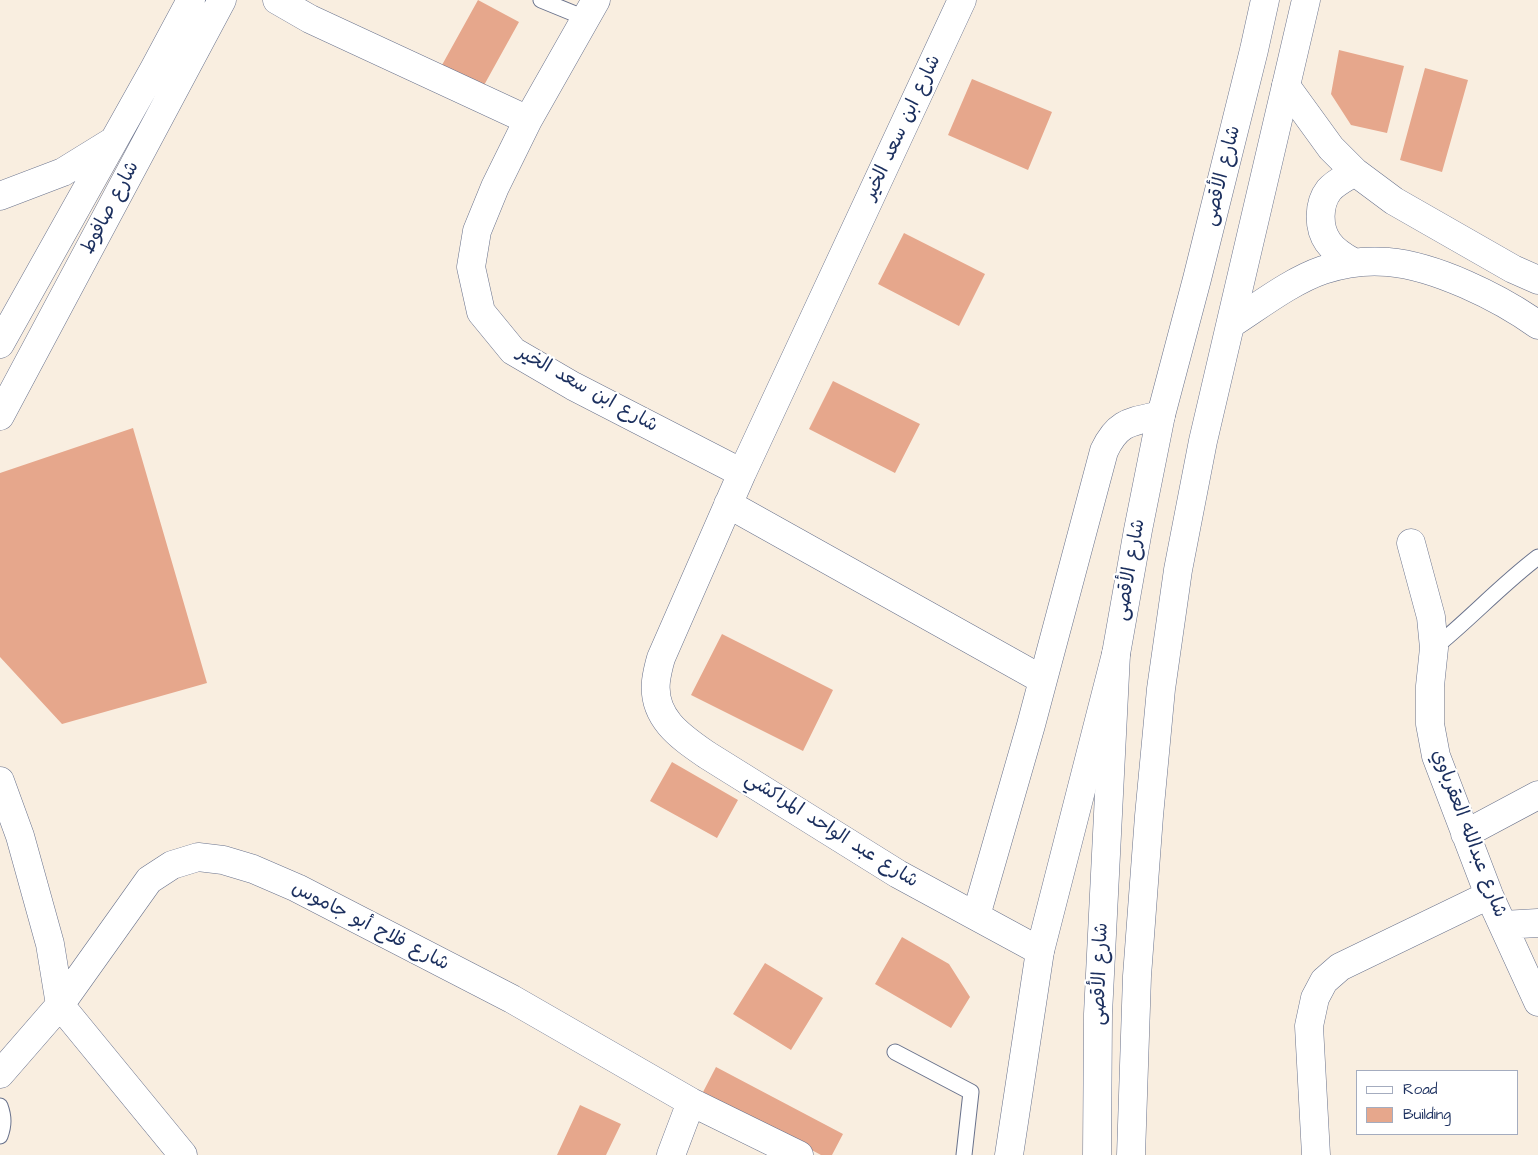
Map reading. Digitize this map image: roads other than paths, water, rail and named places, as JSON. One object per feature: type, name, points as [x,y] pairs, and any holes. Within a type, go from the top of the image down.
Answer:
[{"type":"main road","name":"شارع صافوط","points":[[0,344],[191,0]]},
{"type":"main road","name":"شارع صافوط","points":[[0,416],[222,0]]},
{"type":"main road","points":[[278,0],[310,19],[528,120]]},
{"type":"main road","name":"شارع ابن سعد الخير","points":[[656,681],[661,658],[728,504],[962,0]]},
{"type":"main road","name":"شارع الأقصى","points":[[1097,1155],[1098,1014],[1116,654],[1161,415],[1197,279],[1265,0]]},
{"type":"main road","name":"شارع الأقصى","points":[[1130,1155],[1138,976],[1149,816],[1161,689],[1178,570],[1204,441],[1306,0]]},
{"type":"main road","name":"شارع ابن سعد الخير","points":[[591,9],[528,120],[495,187],[477,231],[471,268],[481,312],[514,351],[573,386],[742,473]]},
{"type":"main road","points":[[1286,86],[1331,148],[1356,172],[1394,201],[1514,270],[1538,280]]},
{"type":"main road","points":[[0,196],[63,172],[113,141]]},
{"type":"main road","points":[[1353,262],[1337,252],[1327,242],[1320,222],[1320,212],[1329,191],[1356,172]]},
{"type":"main road","points":[[1231,324],[1296,284],[1322,271],[1353,262],[1387,262],[1412,266],[1484,293],[1538,325]]},
{"type":"main road","points":[[976,916],[1043,680],[1104,451],[1110,438],[1118,429],[1130,423],[1161,415]]},
{"type":"main road","points":[[728,504],[1043,680]]},
{"type":"main road","name":"شارع عبدالله العقرباوي","points":[[1411,543],[1430,617],[1434,648],[1430,686],[1430,724],[1436,756],[1489,895],[1538,1002]]},
{"type":"main road","points":[[1009,1155],[1040,951],[1116,654]]},
{"type":"main road","name":"شارع عبد الواحد المراكشي","points":[[656,681],[656,699],[667,722],[679,736],[898,874],[1040,951]]},
{"type":"main road","points":[[0,780],[20,836],[50,944],[60,1005],[184,1155]]},
{"type":"main road","points":[[1466,834],[1538,795]]},
{"type":"main road","name":"شارع فلاح أبو جاموس","points":[[0,1074],[60,1005],[149,880],[172,865],[198,857],[223,860],[253,869],[296,888],[495,990],[691,1102],[800,1155]]},
{"type":"main road","points":[[1316,1155],[1309,1026],[1315,998],[1324,981],[1340,967],[1489,895]]},
{"type":"main road","points":[[1503,925],[1538,923]]},
{"type":"main road","points":[[671,1155],[691,1102]]},
{"type":"lane","points":[[541,0],[591,9]]},
{"type":"lane","points":[[1434,648],[1538,557]]},
{"type":"lane","points":[[896,1052],[971,1092],[964,1155]]},
{"type":"lane","points":[[0,1106],[3,1126],[0,1136]]}]
